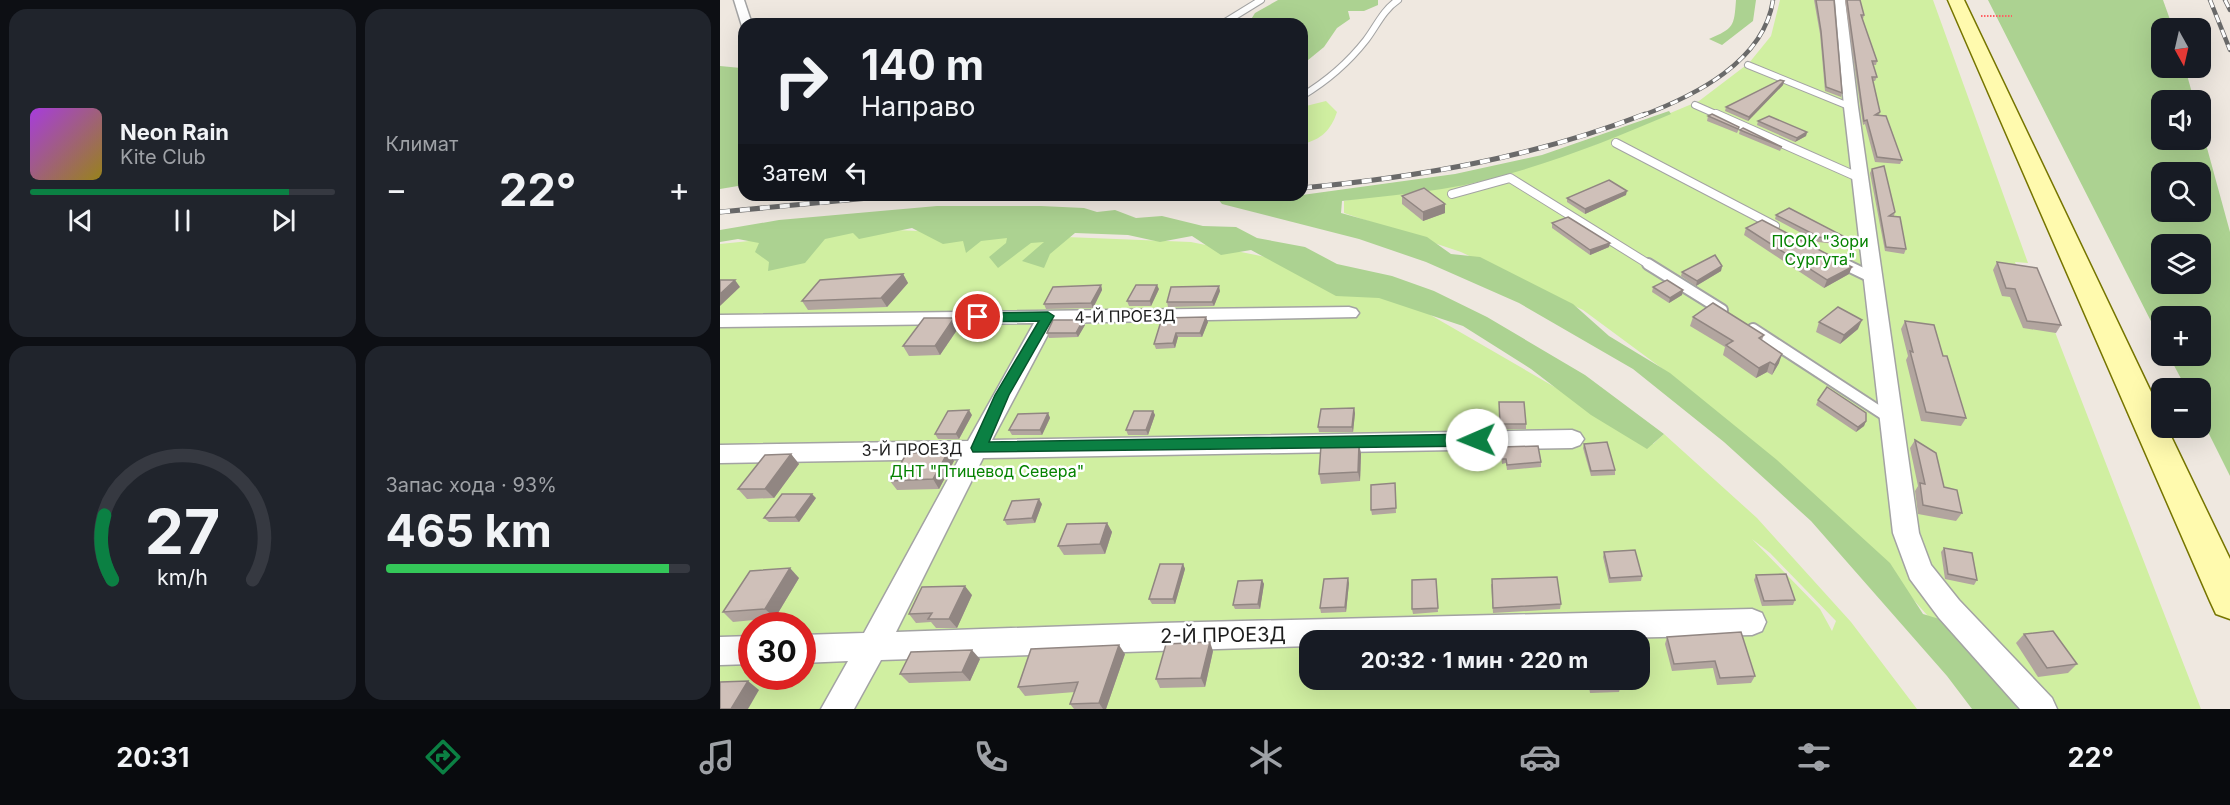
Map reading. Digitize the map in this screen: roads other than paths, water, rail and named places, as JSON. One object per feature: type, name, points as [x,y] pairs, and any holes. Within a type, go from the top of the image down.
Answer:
[{"type":"main road","points":[[1959,7],[2230,601]]},
{"type":"street","points":[[740,0],[744,18]]},
{"type":"street","points":[[1840,0],[1851,107],[1906,533],[1920,571],[1949,609],[2041,709]]},
{"type":"street","name":"4-Й ПРОЕЗД","points":[[720,321],[1349,314]]},
{"type":"street","points":[[837,709],[873,648],[979,448],[1002,395],[1048,316]]},
{"type":"street","name":"3-Й ПРОЕЗД","points":[[720,454],[1572,439]]},
{"type":"street","name":"2-Й ПРОЕЗД","points":[[816,649],[1160,636],[1752,622]]},
{"type":"street","points":[[720,651],[738,650]]},
{"type":"lane","points":[[1231,18],[1261,0]]},
{"type":"lane","points":[[1308,93],[1317,88],[1351,57],[1375,28],[1386,8],[1398,0]]},
{"type":"lane","points":[[1748,64],[1851,107]]},
{"type":"lane","points":[[1695,105],[1860,178]]},
{"type":"lane","points":[[1616,143],[1781,230]]},
{"type":"lane","points":[[1452,194],[1510,178],[1727,313]]},
{"type":"lane","points":[[1832,257],[1873,278]]},
{"type":"lane","points":[[1747,325],[1892,419]]},
{"type":"railway","points":[[1641,116],[1683,98],[1724,74],[1756,41],[1767,22],[1773,0]]},
{"type":"railway","points":[[2210,0],[2230,50]]},
{"type":"railway","points":[[2225,0],[2230,10]]},
{"type":"railway","points":[[1308,187],[1390,178],[1476,163],[1561,142],[1645,114]]},
{"type":"railway","points":[[720,212],[837,201]]},
{"type":"park label","name":"ПСОК \"Зори Сургута\"","points":[[1820,250]]},
{"type":"park label","name":"ДНТ \"Птицевод Севера\"","points":[[987,471]]}]
